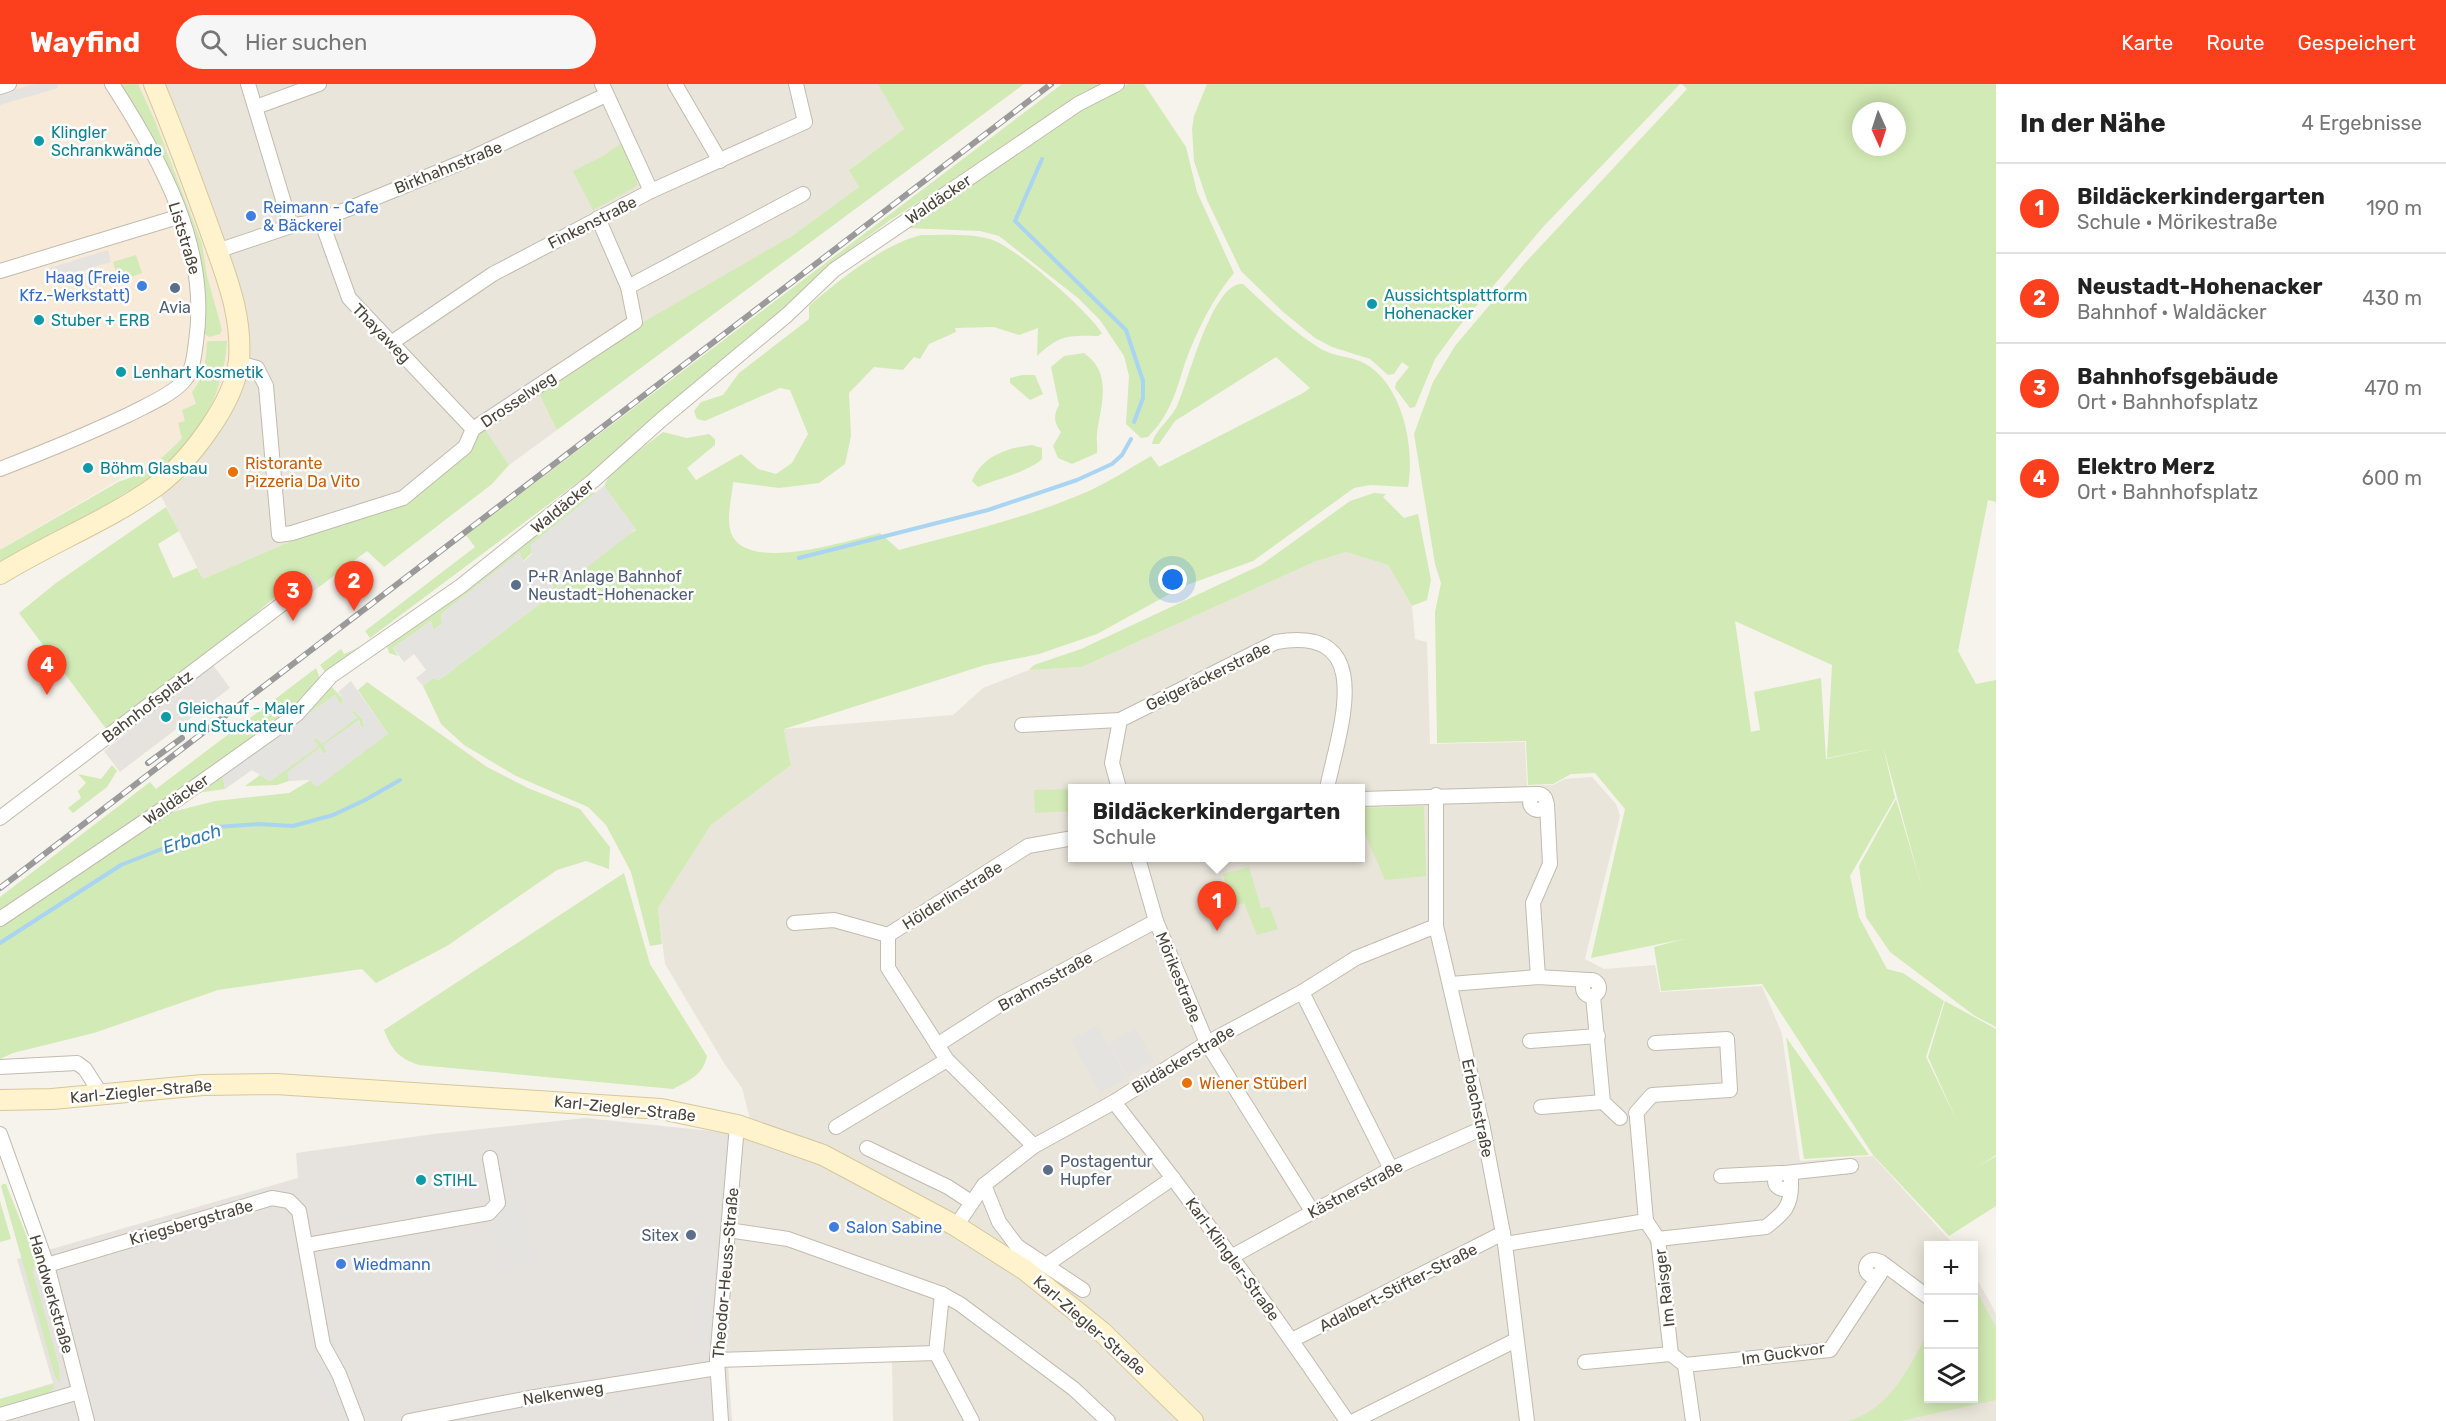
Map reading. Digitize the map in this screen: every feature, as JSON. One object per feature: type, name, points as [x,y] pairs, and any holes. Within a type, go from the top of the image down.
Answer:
[{"type":"street","points":[[0,87],[9,84]]},
{"type":"street","name":"Liststraße","points":[[0,469],[147,405],[167,394],[186,379],[192,369],[197,336],[198,280],[181,216],[145,135],[112,84]]},
{"type":"street","points":[[0,574],[131,502],[170,474],[212,426],[223,406],[239,363],[238,324],[228,278],[197,187],[154,84]]},
{"type":"street","points":[[248,84],[291,226]]},
{"type":"street","points":[[256,107],[319,84]]},
{"type":"street","points":[[675,84],[720,161]]},
{"type":"street","name":"Finkenstraße","points":[[391,343],[493,274],[651,191],[805,122],[796,84]]},
{"type":"street","name":"Waldäcker","points":[[0,919],[182,796],[297,714],[331,676],[461,586],[594,480],[661,420],[787,315],[834,270],[1078,104],[1117,84]]},
{"type":"street","points":[[604,90],[651,191]]},
{"type":"street","name":"Birkhahnstraße","points":[[217,251],[291,226],[321,220],[465,161],[604,90]]},
{"type":"street","points":[[598,218],[628,287],[803,194]]},
{"type":"street","points":[[0,271],[181,216]]},
{"type":"street","name":"Thayaweg","points":[[321,220],[349,298],[473,429]]},
{"type":"street","name":"Drosselweg","points":[[239,363],[257,368],[266,386],[279,535],[314,527],[403,498],[465,447],[473,429],[635,322],[628,287]]},
{"type":"street","name":"Bahnhofsplatz","points":[[0,818],[294,595]]},
{"type":"street","name":"Geigeräckerstraße","points":[[1022,725],[1119,720],[1276,642],[1304,639],[1320,643],[1339,659],[1346,683],[1329,784]]},
{"type":"street","points":[[1118,784],[1112,763],[1119,720]]},
{"type":"street","points":[[1365,799],[1536,794],[1530,800],[1532,808],[1541,810],[1547,804],[1550,864],[1533,903],[1538,977]]},
{"type":"street","name":"Erbachstraße","points":[[1436,795],[1436,926],[1483,1128],[1504,1238],[1527,1421]]},
{"type":"street","name":"Hölderlinstraße","points":[[794,923],[834,920],[888,935],[1029,846],[1068,839]]},
{"type":"street","name":"Mörikestraße","points":[[1139,862],[1156,921],[1207,1043],[1312,1211]]},
{"type":"street","name":"Brahmsstraße","points":[[937,1045],[1036,984],[1156,921]]},
{"type":"street","name":"Bildäckerstraße","points":[[956,1226],[970,1202],[984,1185],[1034,1146],[1114,1101],[1207,1043],[1302,992],[1356,958],[1436,926]]},
{"type":"street","points":[[888,935],[888,968],[937,1045],[947,1059],[1034,1146]]},
{"type":"street","points":[[1450,984],[1538,977],[1593,980],[1599,986],[1598,994],[1593,996],[1603,1102],[1620,1118],[1622,1110],[1626,1108],[1630,1108],[1637,1115],[1652,1095],[1730,1090],[1727,1039],[1655,1043]]},
{"type":"street","points":[[1302,992],[1390,1169]]},
{"type":"street","points":[[1530,1041],[1598,1036]]},
{"type":"street","points":[[836,1127],[947,1059]]},
{"type":"street","points":[[0,1067],[77,1063],[85,1069],[101,1094]]},
{"type":"street","name":"Karl-Ziegler-Straße","points":[[0,1100],[52,1100],[203,1085],[276,1084],[661,1109],[737,1125],[823,1155],[956,1226],[1025,1270],[1079,1312],[1193,1421]]},
{"type":"street","name":"Karl-Klingler-Straße","points":[[1114,1101],[1292,1340],[1347,1421]]},
{"type":"street","points":[[1541,1107],[1603,1102]]},
{"type":"street","name":"Im Raisger","points":[[1637,1115],[1646,1221],[1658,1239],[1671,1354]]},
{"type":"street","name":"Theodor-Heuss-Straße","points":[[721,1421],[717,1364],[737,1125]]},
{"type":"street","name":"Kästnerstraße","points":[[1231,1257],[1390,1169],[1483,1128]]},
{"type":"street","name":"Handwerkstraße","points":[[0,1134],[47,1265],[87,1421]]},
{"type":"street","points":[[867,1148],[948,1187],[970,1202]]},
{"type":"street","points":[[307,1245],[489,1213],[498,1203],[490,1158]]},
{"type":"street","points":[[1721,1176],[1786,1176],[1851,1166]]},
{"type":"street","points":[[1658,1239],[1766,1227],[1779,1217],[1792,1200],[1786,1176]]},
{"type":"street","points":[[1046,1265],[1173,1178]]},
{"type":"street","name":"Karl-Ziegler-Straße","points":[[984,1185],[999,1222],[1017,1246],[1083,1290]]},
{"type":"street","name":"Kriegsbergstraße","points":[[47,1265],[272,1198],[289,1201],[299,1211],[307,1245],[323,1345],[339,1374],[357,1421]]},
{"type":"street","name":"Adalbert-Stifter-Straße","points":[[1292,1340],[1504,1238],[1646,1221]]},
{"type":"street","points":[[728,1230],[788,1239],[942,1294],[960,1304],[1074,1389],[1108,1421]]},
{"type":"street","name":"Im Guckvor","points":[[1685,1365],[1830,1350],[1880,1268],[1926,1295]]},
{"type":"street","points":[[942,1294],[936,1353],[972,1421]]},
{"type":"street","points":[[1354,1421],[1516,1340]]},
{"type":"street","name":"Nelkenweg","points":[[409,1421],[717,1364],[936,1353]]},
{"type":"street","points":[[1585,1362],[1671,1354],[1685,1365],[1693,1421]]},
{"type":"street","points":[[0,1415],[79,1392]]},
{"type":"shaded area","points":[[0,84],[154,84],[228,278],[233,381],[156,486],[142,466],[0,550]]},
{"type":"shaded area","points":[[35,84],[57,84],[58,88],[0,105],[0,94]]},
{"type":"shaded area","points":[[154,84],[879,84],[904,129],[850,169],[859,187],[792,236],[742,268],[554,423],[557,430],[509,465],[484,429],[462,456],[403,502],[364,518],[296,539],[203,579],[156,486]]},
{"type":"shaded area","points":[[108,250],[111,262],[50,280],[46,269]]},
{"type":"shaded area","name":"P+R Anlage Bahnhof Neustadt-Hohenacker","points":[[604,486],[636,529],[562,587],[558,588],[556,580],[552,582],[554,593],[439,680],[432,678],[423,686],[416,678],[426,670],[414,654],[404,662],[393,648],[431,621],[433,630],[442,624],[441,614],[520,552],[523,562],[532,554],[530,545]]},
{"type":"shaded area","points":[[1346,552],[1388,565],[1412,606],[1415,639],[1427,642],[1430,744],[1525,742],[1527,786],[1553,785],[1565,779],[1592,777],[1616,804],[1620,816],[1585,959],[1604,969],[1655,965],[1660,992],[1762,986],[1782,1034],[1800,1161],[1873,1156],[1950,1241],[1924,1241],[1924,1403],[1978,1403],[1978,1281],[1996,1315],[1996,1421],[893,1421],[892,1362],[728,1365],[733,1224],[731,1133],[751,1123],[742,1088],[724,1063],[665,964],[658,908],[711,825],[791,765],[784,729],[953,715],[983,688],[1029,670],[1082,667],[1314,562]]},
{"type":"shaded area","points":[[310,575],[319,587],[307,596],[298,583]]},
{"type":"shaded area","points":[[213,665],[230,688],[120,772],[104,751]]},
{"type":"shaded area","points":[[351,681],[388,734],[317,787],[309,780],[289,781],[287,772],[320,748],[324,754],[327,753],[323,745],[359,720],[361,728],[364,726],[363,719],[354,711],[351,713],[358,717],[322,744],[315,738],[313,740],[319,746],[270,781],[252,770],[225,789],[223,775],[335,695],[341,706],[343,699],[338,692]]},
{"type":"shaded area","points":[[1097,1025],[1127,1078],[1100,1093],[1071,1040]]},
{"type":"shaded area","points":[[1135,1028],[1154,1061],[1128,1076],[1109,1044]]},
{"type":"shaded area","points":[[585,1118],[731,1133],[733,1224],[728,1365],[732,1421],[0,1421],[0,1399],[53,1383],[17,1259],[298,1178],[296,1153],[434,1134]]},
{"type":"shaded area","points":[[482,1157],[487,1187],[478,1189],[473,1159]]},
{"type":"shaded area","points":[[521,1198],[532,1265],[500,1271],[490,1216],[501,1202]]},
{"type":"shaded area","points":[[703,1285],[712,1285],[709,1348],[699,1348]]},
{"type":"shaded area","points":[[322,1362],[338,1394],[329,1398],[314,1365]]},
{"type":"green space","points":[[116,84],[138,84],[155,121],[202,244],[207,276],[222,330],[220,334],[209,337],[205,334],[204,284],[199,260]]},
{"type":"green space","points":[[878,84],[1024,84],[557,430],[538,391],[640,324],[792,236],[859,187],[849,170],[904,129]]},
{"type":"green space","points":[[1062,84],[1104,84],[889,221],[832,263],[785,309],[593,471],[370,638],[365,631],[475,547],[466,535]]},
{"type":"green space","points":[[1128,84],[1144,84],[1186,147],[1197,192],[1234,273],[1212,304],[1200,327],[1167,412],[1148,437],[1141,438],[1126,424],[1129,376],[1124,356],[1100,320],[1078,298],[999,236],[980,231],[905,228],[1084,107]]},
{"type":"green space","points":[[1207,84],[1680,84],[1543,227],[1457,329],[1435,359],[1415,407],[1410,408],[1395,388],[1396,383],[1409,367],[1402,362],[1394,374],[1388,375],[1370,359],[1332,347],[1315,338],[1282,311],[1241,271],[1207,200],[1194,161],[1192,129],[1194,116]]},
{"type":"green space","points":[[1682,84],[1996,84],[1996,502],[1988,500],[1958,651],[1976,684],[1996,680],[1996,1027],[1975,1016],[1890,952],[1866,917],[1859,866],[1896,799],[1923,892],[1883,746],[1895,798],[1850,876],[1859,917],[1887,969],[1903,973],[1944,1001],[1926,1057],[1957,1121],[1928,1057],[1945,1001],[1996,1029],[1996,1155],[1977,1167],[1996,1156],[1996,1206],[1949,1236],[1873,1155],[1762,984],[1661,991],[1654,947],[1684,939],[1591,958],[1625,809],[1595,773],[1571,774],[1553,784],[1528,785],[1526,741],[1437,743],[1435,612],[1441,583],[1435,564],[1414,434],[1433,382],[1455,346],[1525,263],[1687,89]],"holes":[[[1735,621],[1832,665],[1827,758],[1878,748],[1826,759],[1821,678],[1754,692],[1760,730],[1751,732]]]},
{"type":"green space","points":[[621,143],[637,178],[637,186],[593,210],[573,171],[605,155]]},
{"type":"green space","points":[[921,235],[973,236],[1002,244],[1050,280],[1094,322],[1102,333],[1098,336],[1079,336],[1058,340],[1037,356],[1038,328],[1019,335],[994,327],[955,328],[956,332],[929,344],[920,359],[914,357],[903,370],[874,367],[849,393],[851,436],[845,464],[819,483],[779,488],[733,482],[729,514],[730,527],[731,533],[740,545],[756,551],[777,553],[823,547],[880,533],[899,550],[972,531],[1068,500],[1114,478],[1151,456],[1159,467],[1303,393],[1310,388],[1276,357],[1175,421],[1159,444],[1152,444],[1156,434],[1177,406],[1211,315],[1232,287],[1243,284],[1310,342],[1326,352],[1364,363],[1388,386],[1397,401],[1407,436],[1410,454],[1408,487],[1370,485],[1354,488],[1253,561],[1184,586],[1097,634],[1039,654],[985,665],[784,729],[791,765],[711,825],[658,908],[662,944],[650,946],[631,872],[606,825],[588,807],[516,776],[464,745],[441,724],[423,686],[432,678],[439,680],[554,593],[552,582],[636,530],[604,486],[612,471],[663,432],[687,438],[709,434],[715,439],[715,445],[687,468],[696,480],[741,454],[758,469],[776,474],[792,463],[808,434],[790,390],[780,388],[705,421],[697,419],[694,411],[701,402],[723,395],[739,373],[809,319],[809,306],[847,275],[876,255]]},
{"type":"green space","points":[[136,255],[142,273],[119,281],[113,262]]},
{"type":"green space","points":[[207,341],[227,341],[219,384],[201,426],[173,461],[156,476],[138,488],[128,491],[100,513],[0,569],[0,550],[120,481],[137,475],[162,458],[182,438],[178,423],[185,421],[182,410],[196,404],[192,392],[202,374]]},
{"type":"green space","points":[[1084,353],[1099,370],[1102,380],[1097,453],[1072,464],[1058,458],[1053,446],[1061,432],[1055,419],[1059,405],[1051,367],[1064,356]]},
{"type":"green space","points":[[1035,375],[1043,394],[1030,400],[1010,383],[1010,378]]},
{"type":"green space","points":[[484,428],[509,465],[492,484],[384,567],[367,551],[319,587],[310,575],[288,586],[245,623],[107,730],[19,613],[56,583],[166,507],[179,531],[158,544],[173,578],[197,568],[203,579],[296,539],[364,518],[403,502],[462,456]]},
{"type":"green space","points":[[1032,445],[1042,448],[1042,459],[1037,463],[978,487],[972,481],[976,472],[989,459],[1013,448]]},
{"type":"green space","points":[[589,492],[597,493],[522,562],[520,553],[441,614],[442,624],[433,630],[431,621],[393,648],[398,656],[389,653],[387,645]]},
{"type":"green space","points":[[1374,493],[1386,494],[1383,497],[1404,518],[1418,514],[1431,580],[1427,600],[1412,606],[1388,565],[1346,552],[1314,562],[1082,667],[1029,670],[1034,665],[1081,649],[1261,565],[1350,501]]},
{"type":"green space","points":[[364,645],[327,675],[320,665],[341,649],[344,654]]},
{"type":"green space","points":[[316,668],[321,681],[301,702],[244,745],[0,915],[0,897],[150,782],[156,789]]},
{"type":"green space","points":[[367,682],[487,767],[528,788],[580,809],[610,847],[609,869],[586,861],[557,870],[447,946],[376,983],[362,969],[218,990],[94,1033],[13,1053],[0,1059],[0,921],[168,813],[215,801],[289,793],[388,734],[358,690]]},
{"type":"green space","points":[[332,687],[343,699],[341,706],[335,695],[223,775],[225,789],[197,793],[328,688]]},
{"type":"green space","points":[[354,711],[363,719],[364,726],[361,728],[359,720],[324,746],[327,752],[324,754],[320,748],[288,772],[289,781],[277,785],[245,786],[260,775],[270,781],[318,746],[313,740],[315,738],[357,717],[351,712]]},
{"type":"green space","points":[[112,765],[117,771],[107,787],[73,813],[68,808],[81,798],[78,791],[86,783],[78,774],[101,779]]},
{"type":"green space","points":[[1068,789],[1068,811],[1035,813],[1034,790]]},
{"type":"green space","points":[[1424,806],[1426,876],[1385,880],[1365,834],[1365,808]]},
{"type":"green space","points":[[1249,867],[1261,908],[1270,907],[1278,929],[1257,935],[1244,903],[1232,907],[1223,874]]},
{"type":"green space","points":[[624,873],[650,964],[707,1056],[702,1068],[695,1076],[673,1089],[419,1065],[401,1056],[393,1048],[384,1030]]},
{"type":"green space","points":[[1786,1037],[1869,1155],[1804,1159]]},
{"type":"green space","points":[[6,1184],[36,1260],[33,1272],[59,1366],[60,1383],[55,1376],[1,1186]]},
{"type":"green space","points":[[0,1201],[11,1239],[0,1242]]},
{"type":"green space","points":[[1978,1294],[1996,1327],[1996,1400],[1901,1421],[1848,1421],[1876,1407],[1897,1386],[1924,1340],[1924,1403],[1978,1403]]},
{"type":"green space","points":[[53,1384],[54,1388],[48,1393],[0,1407],[0,1399]]},
{"type":"waterway","points":[[1042,159],[1015,221],[1126,330],[1143,381],[1143,398],[1134,422]]},
{"type":"waterway","points":[[799,558],[988,510],[1077,480],[1112,464],[1122,455],[1131,439]]},
{"type":"waterway","name":"Erbach","points":[[0,943],[121,865],[217,827],[258,824],[293,826],[333,815],[400,780]]},
{"type":"railway","points":[[0,888],[1051,84]]},
{"type":"railway","points":[[148,763],[182,738]]},
{"type":"place","name":"Klingler Schrankwände","points":[[39,141]]},
{"type":"place","name":"Reimann - Cafe & Bäckerei","points":[[251,216]]},
{"type":"place","name":"Haag (Freie Kfz.-Werkstatt)","points":[[142,286]]},
{"type":"place","name":"Avia","points":[[175,288]]},
{"type":"place","name":"Aussichtsplattform Hohenacker","points":[[1372,304]]},
{"type":"place","name":"Stuber + ERB","points":[[39,320]]},
{"type":"place","name":"Lenhart Kosmetik","points":[[121,372]]},
{"type":"place","name":"Böhm Glasbau","points":[[88,468]]},
{"type":"place","name":"Ristorante Pizzeria Da Vito","points":[[233,472]]},
{"type":"place","name":"P+R Anlage Bahnhof Neustadt-Hohenacker","points":[[516,585]]},
{"type":"place","name":"Neustadt-Hohenacker","points":[[354,611]]},
{"type":"place","name":"Bahnhofsgebäude","points":[[293,621]]},
{"type":"place","name":"Elektro Merz","points":[[47,695]]},
{"type":"place","name":"Gleichauf - Maler und Stuckateur","points":[[166,717]]},
{"type":"place","name":"Bildäckerkindergarten","points":[[1217,931]]},
{"type":"place","name":"Wiener Stüberl","points":[[1187,1083]]},
{"type":"place","name":"Postagentur Hupfer","points":[[1048,1170]]},
{"type":"place","name":"STIHL","points":[[421,1180]]},
{"type":"place","name":"Salon Sabine","points":[[834,1227]]},
{"type":"place","name":"Sitex","points":[[691,1235]]},
{"type":"place","name":"Wiedmann","points":[[341,1264]]}]
